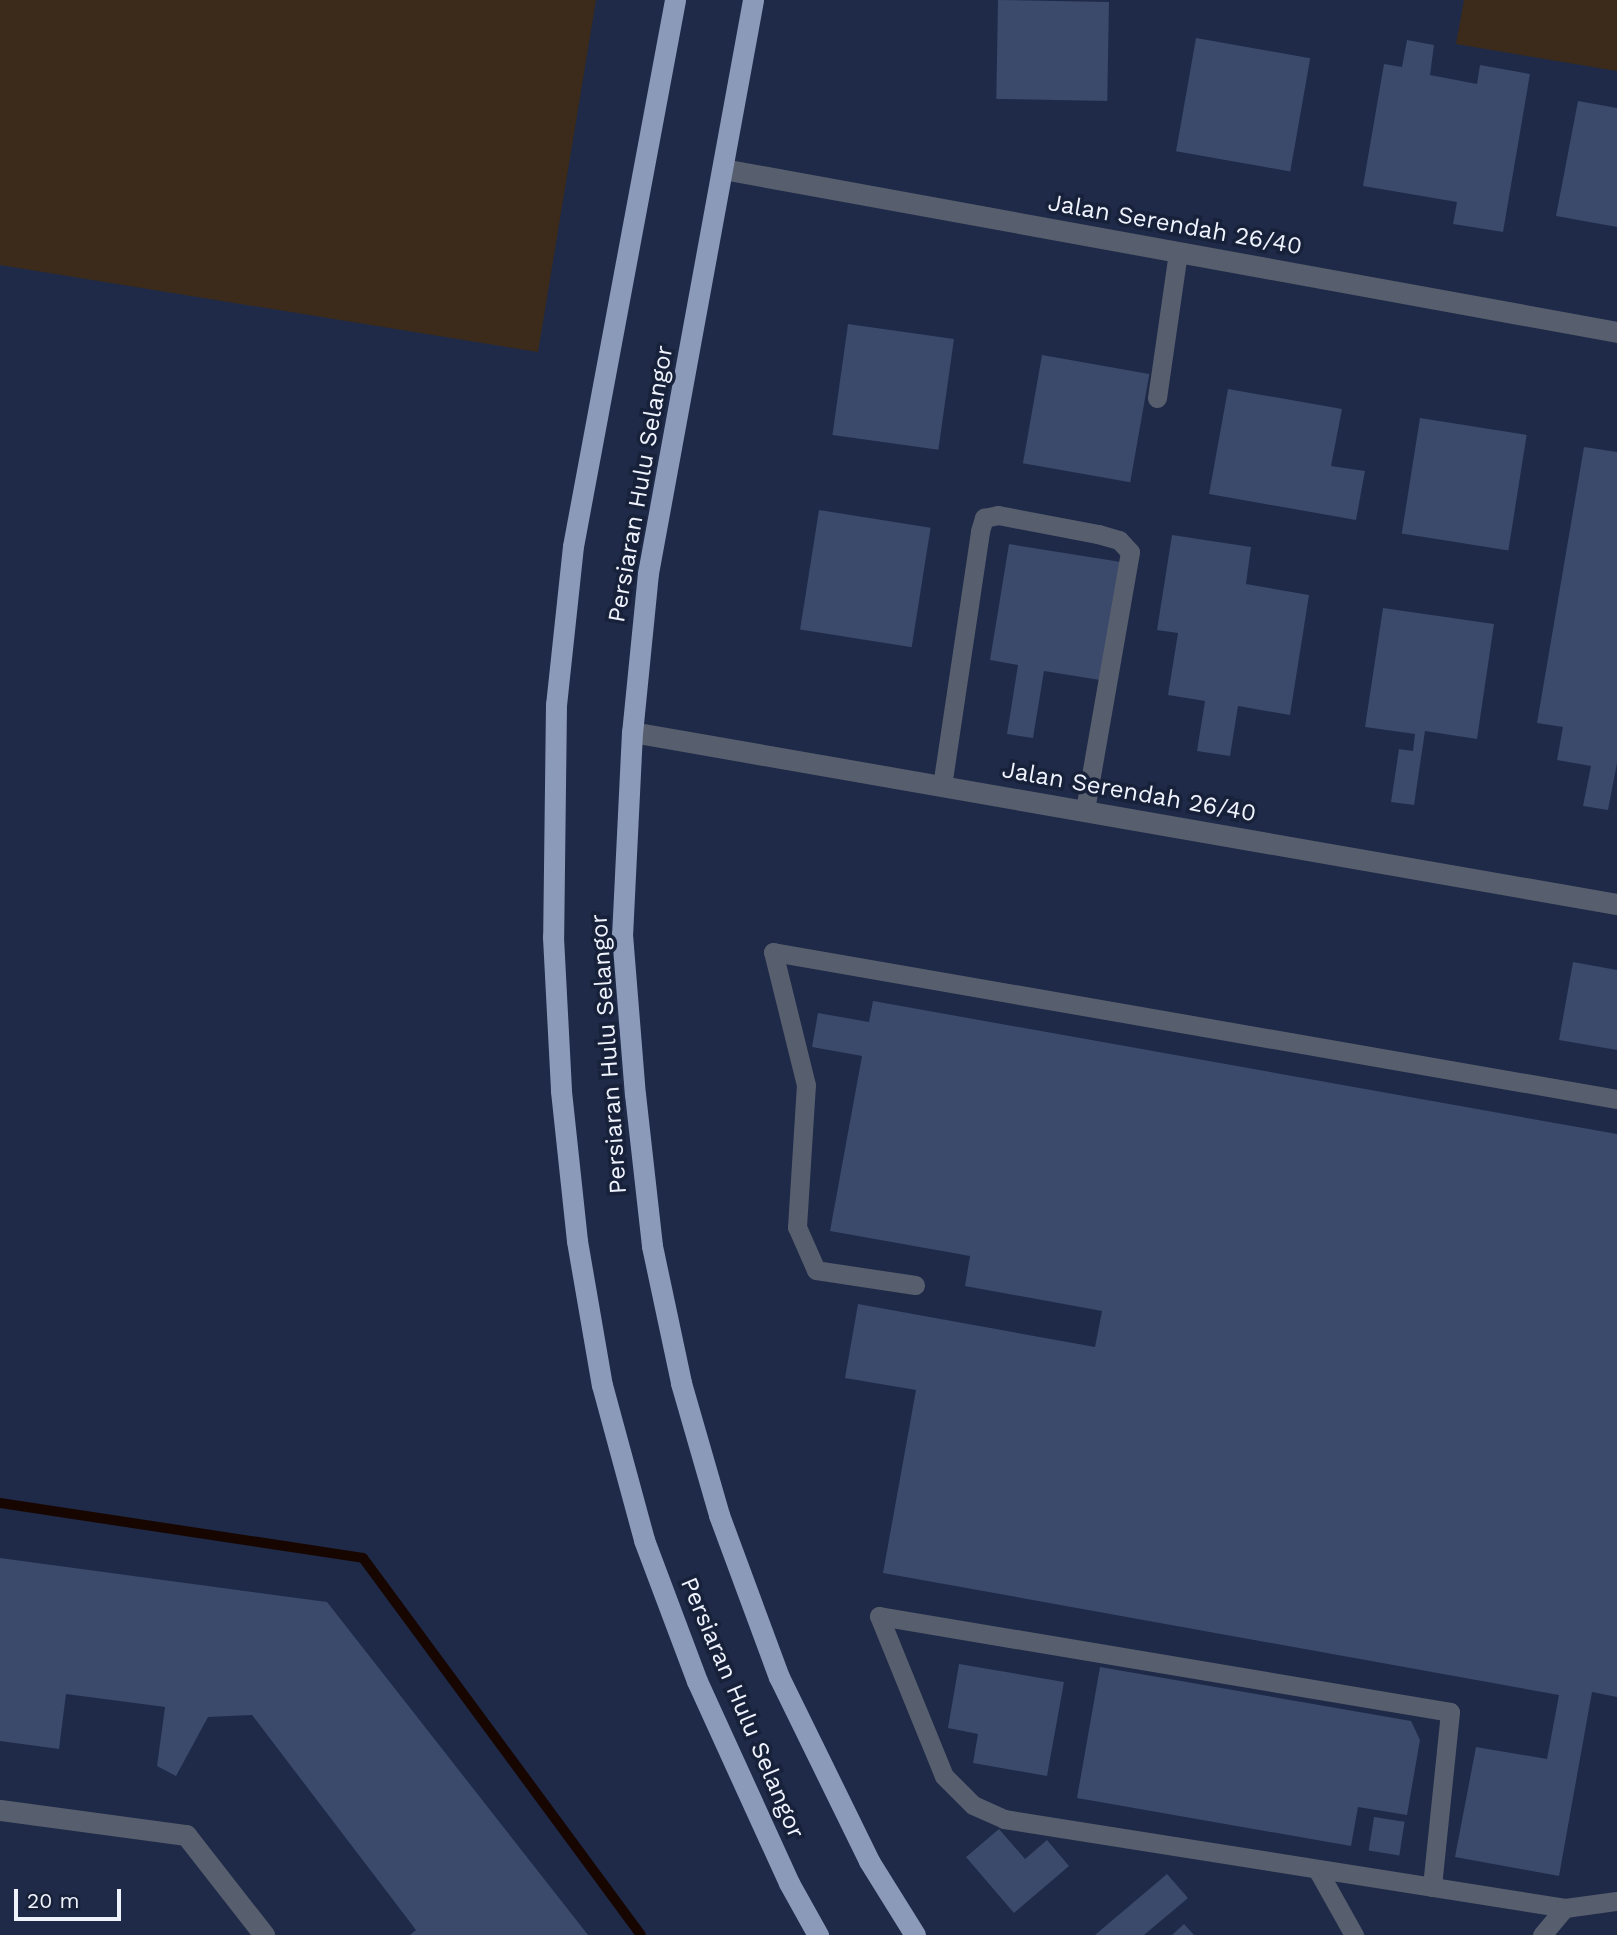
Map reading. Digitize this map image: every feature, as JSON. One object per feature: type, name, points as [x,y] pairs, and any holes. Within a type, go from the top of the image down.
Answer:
[{"type":"main road","name":"Persiaran Hulu Selangor","points":[[675,0],[573,546],[556,704],[553,937],[561,1091],[577,1241],[602,1385],[644,1539],[696,1681],[789,1883],[818,1935]]},
{"type":"main road","name":"Persiaran Hulu Selangor","points":[[753,0],[648,573],[632,732],[622,934],[626,987],[652,1246],[681,1384],[719,1515],[779,1677],[869,1861],[915,1935]]},
{"type":"street","name":"Jalan Serendah 26/40","points":[[723,169],[1617,332]]},
{"type":"street","name":"Jalan Serendah 26/40","points":[[632,732],[1617,904]]},
{"type":"street","points":[[0,1810],[186,1835],[264,1935]]},
{"type":"lane","points":[[1157,398],[1178,252]]},
{"type":"lane","points":[[943,786],[980,531],[984,518],[999,515],[1098,534],[1119,540],[1130,552],[1085,811]]},
{"type":"lane","points":[[915,1285],[816,1270],[797,1227],[806,1085],[773,952],[1617,1099]]},
{"type":"lane","points":[[1432,1887],[1450,1712],[879,1616],[944,1776],[972,1805],[1004,1819],[1317,1868],[1432,1887],[1565,1908],[1617,1901]]},
{"type":"lane","points":[[1317,1868],[1354,1935]]},
{"type":"lane","points":[[1542,1935],[1565,1908]]},
{"type":"shaded area","points":[[0,0],[1617,0],[1617,1935],[0,1935]]},
{"type":"shaded area","points":[[0,0],[596,0],[538,352],[0,265]]},
{"type":"shaded area","points":[[1464,0],[1617,0],[1617,71],[1456,44]]},
{"type":"building","points":[[998,0],[1109,2],[1107,101],[996,99]]},
{"type":"building","points":[[1196,38],[1310,58],[1290,171],[1176,151]]},
{"type":"building","points":[[1407,40],[1434,45],[1430,75],[1477,84],[1480,65],[1530,74],[1503,232],[1453,224],[1457,202],[1363,186],[1384,64],[1402,67]]},
{"type":"building","points":[[1578,101],[1617,108],[1617,227],[1556,216]]},
{"type":"building","points":[[848,324],[954,339],[938,450],[832,435]]},
{"type":"building","points":[[1042,355],[1149,374],[1130,482],[1023,463]]},
{"type":"building","points":[[1228,389],[1342,409],[1331,466],[1365,471],[1356,520],[1209,494]]},
{"type":"building","points":[[1420,418],[1527,435],[1508,550],[1402,534]]},
{"type":"building","points":[[1584,447],[1617,452],[1617,763],[1608,810],[1583,806],[1591,766],[1557,760],[1563,727],[1537,723]]},
{"type":"building","points":[[819,510],[931,528],[912,647],[800,630]]},
{"type":"building","points":[[1172,535],[1251,547],[1246,584],[1309,595],[1290,715],[1238,706],[1230,756],[1197,751],[1205,701],[1168,695],[1178,633],[1157,630]]},
{"type":"building","points":[[1009,544],[1121,562],[1100,680],[1044,671],[1033,738],[1007,734],[1018,665],[990,660]]},
{"type":"building","points":[[1383,608],[1494,624],[1477,739],[1425,731],[1414,805],[1391,802],[1399,749],[1413,751],[1415,734],[1365,727]]},
{"type":"building","points":[[1573,962],[1617,970],[1617,1050],[1559,1040]]},
{"type":"building","points":[[873,1001],[1617,1134],[1617,1697],[1592,1692],[1559,1876],[1455,1857],[1476,1747],[1547,1759],[1559,1695],[883,1573],[916,1390],[845,1378],[858,1304],[1095,1347],[1102,1311],[965,1286],[970,1256],[830,1231],[862,1056],[812,1047],[818,1013],[869,1022]]},
{"type":"building","points":[[0,1558],[327,1602],[588,1935],[410,1935],[416,1930],[252,1715],[208,1717],[176,1776],[157,1766],[165,1707],[66,1694],[59,1749],[0,1741]]},
{"type":"building","points":[[959,1664],[1064,1682],[1047,1776],[973,1763],[978,1734],[948,1728]]},
{"type":"building","points":[[1100,1667],[1411,1721],[1420,1740],[1407,1815],[1358,1807],[1351,1846],[1077,1798]]},
{"type":"building","points":[[1374,1817],[1405,1822],[1399,1855],[1369,1851]]},
{"type":"building","points":[[999,1829],[1025,1859],[1047,1840],[1069,1866],[1014,1913],[966,1857]]},
{"type":"building","points":[[1167,1874],[1188,1898],[1144,1935],[1095,1935]]},
{"type":"building","points":[[1184,1924],[1194,1935],[1172,1935]]},
{"type":"waterway","points":[[0,1503],[363,1558],[641,1935]]}]
